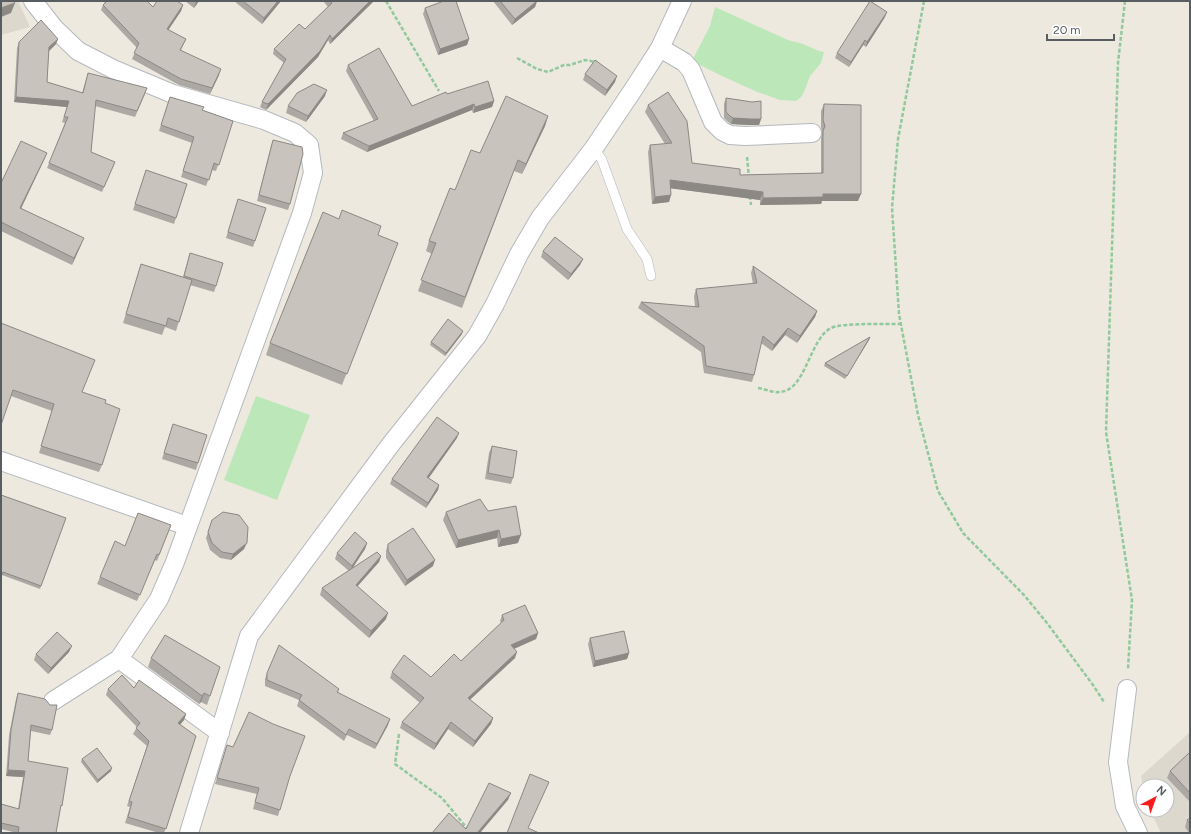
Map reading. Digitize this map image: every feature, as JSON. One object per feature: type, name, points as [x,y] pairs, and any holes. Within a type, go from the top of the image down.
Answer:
[{"type":"street","points":[[33,1],[54,28],[78,51],[113,69],[173,94],[264,120],[295,133],[309,145],[313,173],[302,213],[246,368],[175,562],[159,599],[119,659],[53,701]]},
{"type":"street","points":[[189,833],[249,636],[391,444],[477,336],[495,304],[518,254],[540,218],[594,148],[660,48],[682,1]]},
{"type":"street","points":[[660,48],[684,62],[691,70],[714,122],[722,131],[730,135],[745,136],[812,133]]},
{"type":"street","points":[[1,461],[187,526]]},
{"type":"street","points":[[119,659],[220,732]]},
{"type":"street","points":[[1127,689],[1118,762],[1125,806],[1138,833]]},
{"type":"lane","points":[[594,148],[602,160],[627,229],[648,259],[651,276]]},
{"type":"path","points":[[386,1],[439,91]]},
{"type":"path","points":[[924,1],[898,139],[892,208],[901,324],[918,415],[938,492],[963,533],[1024,595],[1048,623],[1093,685],[1122,731]]},
{"type":"path","points":[[1125,1],[1118,63],[1106,432],[1132,600],[1127,689]]},
{"type":"path","points":[[517,58],[537,69],[548,72],[564,65],[570,65],[585,60],[596,62],[602,66]]},
{"type":"path","points":[[745,136],[749,181]]},
{"type":"path","points":[[749,192],[751,205]]},
{"type":"path","points":[[758,388],[779,393],[789,390],[796,383],[823,335],[831,328],[844,326],[901,324]]},
{"type":"path","points":[[399,734],[395,764],[442,798],[471,833]]},
{"type":"shaded area","points":[[1,1],[18,1],[30,27],[1,35]]},
{"type":"shaded area","points":[[1190,732],[1190,833],[1161,833],[1154,818],[1175,818],[1175,778],[1141,778],[1141,776]]},
{"type":"green space","points":[[715,7],[788,40],[824,52],[821,63],[810,76],[801,97],[796,101],[780,100],[755,91],[722,76],[698,64],[693,59],[710,26]]},
{"type":"green space","points":[[256,396],[310,415],[277,500],[224,480]]},
{"type":"building","points":[[1,1],[14,1],[15,3],[1,8]]},
{"type":"building","points":[[107,1],[147,1],[153,7],[157,1],[177,1],[183,5],[167,29],[186,39],[180,50],[221,69],[212,88],[181,79],[134,53],[139,43],[103,5]]},
{"type":"building","points":[[243,1],[278,1],[264,18]]},
{"type":"building","points":[[330,1],[370,1],[332,39],[330,35],[320,51],[268,104],[262,102],[286,59],[274,49],[299,24],[305,29],[332,3]]},
{"type":"building","points":[[444,1],[456,1],[469,39],[440,49],[425,8]]},
{"type":"building","points":[[500,1],[537,1],[515,19]]},
{"type":"building","points":[[870,1],[887,12],[867,42],[865,40],[851,62],[837,53]]},
{"type":"building","points":[[41,20],[58,39],[49,47],[47,82],[83,93],[88,73],[147,88],[137,111],[96,100],[91,152],[115,162],[104,187],[49,163],[68,117],[64,117],[69,101],[16,97],[19,42]]},
{"type":"building","points":[[379,48],[412,106],[446,92],[447,94],[488,81],[494,101],[475,107],[474,104],[369,146],[343,133],[378,119],[348,65]]},
{"type":"building","points":[[595,60],[617,76],[607,90],[585,74]]},
{"type":"building","points":[[314,84],[327,90],[308,116],[288,106],[297,93]]},
{"type":"building","points":[[668,92],[687,121],[692,163],[740,169],[740,175],[823,173],[823,131],[825,126],[823,120],[824,104],[861,105],[861,194],[823,194],[823,197],[763,198],[763,192],[670,180],[671,195],[655,197],[650,145],[672,143],[648,105]]},
{"type":"building","points":[[506,96],[548,116],[526,164],[518,160],[465,297],[421,280],[436,243],[429,241],[450,188],[455,190],[471,150],[480,153]]},
{"type":"building","points":[[170,97],[204,107],[202,110],[233,121],[219,165],[214,163],[209,180],[183,171],[194,137],[161,125]]},
{"type":"building","points":[[726,98],[752,102],[761,101],[761,119],[733,118],[726,112]]},
{"type":"building","points":[[273,140],[302,147],[303,154],[290,204],[259,195]]},
{"type":"building","points":[[21,141],[47,153],[20,208],[84,238],[74,258],[1,222],[1,183]]},
{"type":"building","points":[[146,170],[187,184],[176,218],[135,204]]},
{"type":"building","points":[[238,199],[266,208],[255,241],[228,232]]},
{"type":"building","points":[[342,210],[381,226],[378,235],[398,243],[347,374],[270,343],[323,212],[339,219]]},
{"type":"building","points":[[555,237],[583,259],[571,274],[543,251]]},
{"type":"building","points":[[190,253],[223,263],[216,286],[184,276]]},
{"type":"building","points":[[141,264],[192,280],[179,322],[168,318],[166,326],[126,314]]},
{"type":"building","points":[[753,266],[817,311],[800,336],[788,328],[774,345],[763,336],[754,375],[706,366],[704,346],[641,302],[699,307],[696,289],[757,283]]},
{"type":"building","points":[[448,319],[463,331],[446,353],[431,342]]},
{"type":"building","points":[[1,323],[95,360],[82,392],[106,400],[105,403],[120,409],[102,465],[41,446],[54,404],[13,390],[1,425]]},
{"type":"building","points":[[870,337],[847,376],[825,363]]},
{"type":"building","points":[[437,417],[459,433],[427,477],[439,485],[428,503],[392,479]]},
{"type":"building","points":[[173,424],[207,435],[198,463],[164,453]]},
{"type":"building","points":[[492,446],[517,451],[513,478],[488,473]]},
{"type":"building","points":[[1,495],[66,518],[41,586],[3,572],[1,577]]},
{"type":"building","points":[[480,499],[488,511],[516,506],[521,535],[501,539],[499,530],[458,540],[446,512]]},
{"type":"building","points":[[223,512],[239,515],[248,527],[247,543],[233,554],[222,552],[212,543],[208,532],[212,520]]},
{"type":"building","points":[[138,513],[171,525],[140,595],[100,577],[115,541],[125,546]]},
{"type":"building","points":[[413,528],[435,560],[407,580],[388,551],[388,544]]},
{"type":"building","points":[[355,532],[367,543],[352,566],[337,553]]},
{"type":"building","points":[[377,552],[381,556],[356,585],[388,613],[371,631],[322,588]]},
{"type":"building","points":[[525,605],[538,633],[511,645],[517,652],[468,698],[493,718],[475,741],[451,722],[436,744],[402,722],[424,698],[392,672],[404,655],[431,677],[454,654],[461,661],[504,620],[502,615]]},
{"type":"building","points":[[624,631],[629,653],[595,661],[590,638]]},
{"type":"building","points":[[57,632],[72,646],[51,668],[36,654]]},
{"type":"building","points":[[165,635],[220,667],[210,696],[204,693],[202,696],[151,658]]},
{"type":"building","points":[[279,645],[339,689],[337,692],[390,719],[377,744],[349,729],[346,735],[299,700],[302,695],[267,680],[267,673]]},
{"type":"building","points":[[122,675],[134,688],[139,680],[186,714],[178,723],[196,736],[166,829],[128,817],[132,802],[129,801],[149,741],[136,728],[140,723],[108,689]]},
{"type":"building","points":[[18,693],[45,699],[50,705],[57,705],[52,730],[31,725],[28,761],[68,768],[56,833],[18,833],[19,827],[1,823],[1,804],[19,809],[25,771],[8,770],[11,730]]},
{"type":"building","points":[[249,712],[273,724],[305,736],[290,776],[280,810],[255,802],[259,788],[217,778],[227,745],[233,747]]},
{"type":"building","points":[[97,748],[112,768],[98,780],[82,759]]},
{"type":"building","points":[[1190,752],[1190,793],[1170,771]]},
{"type":"building","points":[[530,774],[549,782],[528,828],[539,833],[507,833]]},
{"type":"building","points":[[489,783],[511,793],[477,833],[432,833],[449,813],[466,829]]}]
